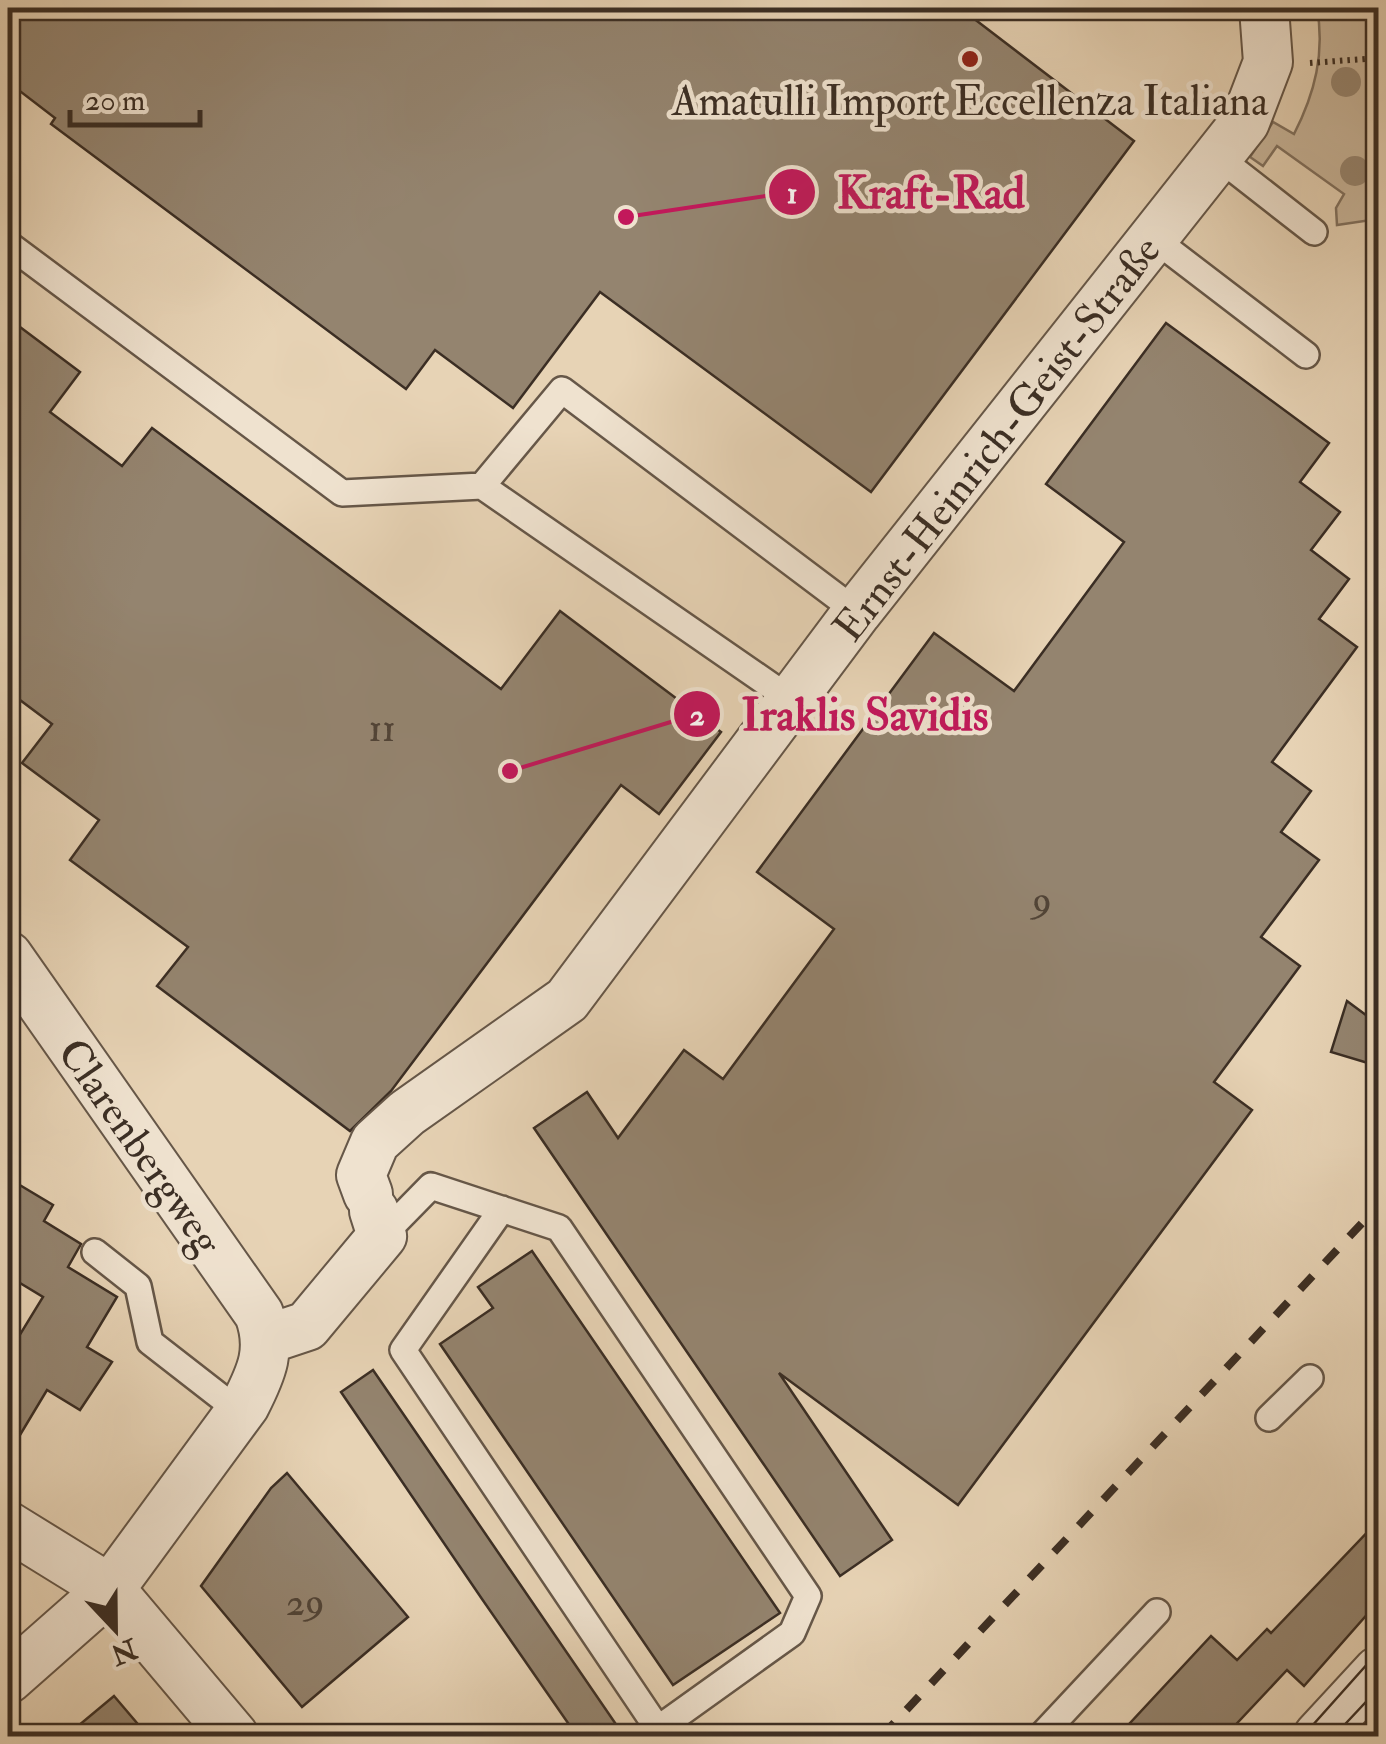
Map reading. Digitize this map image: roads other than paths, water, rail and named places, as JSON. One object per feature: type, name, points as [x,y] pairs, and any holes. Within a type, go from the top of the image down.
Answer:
[{"type":"street","name":"Ernst-Heinrich-Geist-Straße","points":[[374,1214],[361,1175],[374,1142],[408,1113],[567,1000],[857,612],[1218,156],[1256,103],[1268,62],[1264,8]]},
{"type":"street","name":"Clarenbergweg","points":[[8,956],[259,1314],[268,1339]]},
{"type":"street","points":[[8,1680],[110,1589],[240,1412],[262,1373],[268,1339],[308,1326],[374,1214]]},
{"type":"street","points":[[8,1526],[110,1589],[234,1736]]},
{"type":"street","points":[[1318,1736],[1378,1671]]},
{"type":"lane","points":[[1218,156],[1314,232]]},
{"type":"lane","points":[[1154,238],[1306,355]]},
{"type":"lane","points":[[8,244],[342,493],[482,486],[792,701]]},
{"type":"lane","points":[[482,486],[562,390],[857,612]]},
{"type":"lane","points":[[374,1214],[431,1186],[502,1209],[559,1228],[808,1596],[792,1633],[658,1730],[404,1350],[502,1209]]},
{"type":"lane","points":[[96,1252],[138,1286],[150,1342],[240,1412]]},
{"type":"lane","points":[[1269,1418],[1310,1378]]},
{"type":"lane","points":[[1040,1736],[1157,1612]]},
{"type":"tram line","points":[[1303,1736],[1378,1652]]},
{"type":"tram line","points":[[1334,1736],[1378,1689]]},
{"type":"railway","points":[[882,1736],[1378,1206]]},
{"type":"place","name":"Amatulli Import Eccellenza Italiana","points":[[970,59]]},
{"type":"place","name":"Kraft-Rad","points":[[626,217]]},
{"type":"place","name":"Iraklis Savidis","points":[[510,771]]}]
